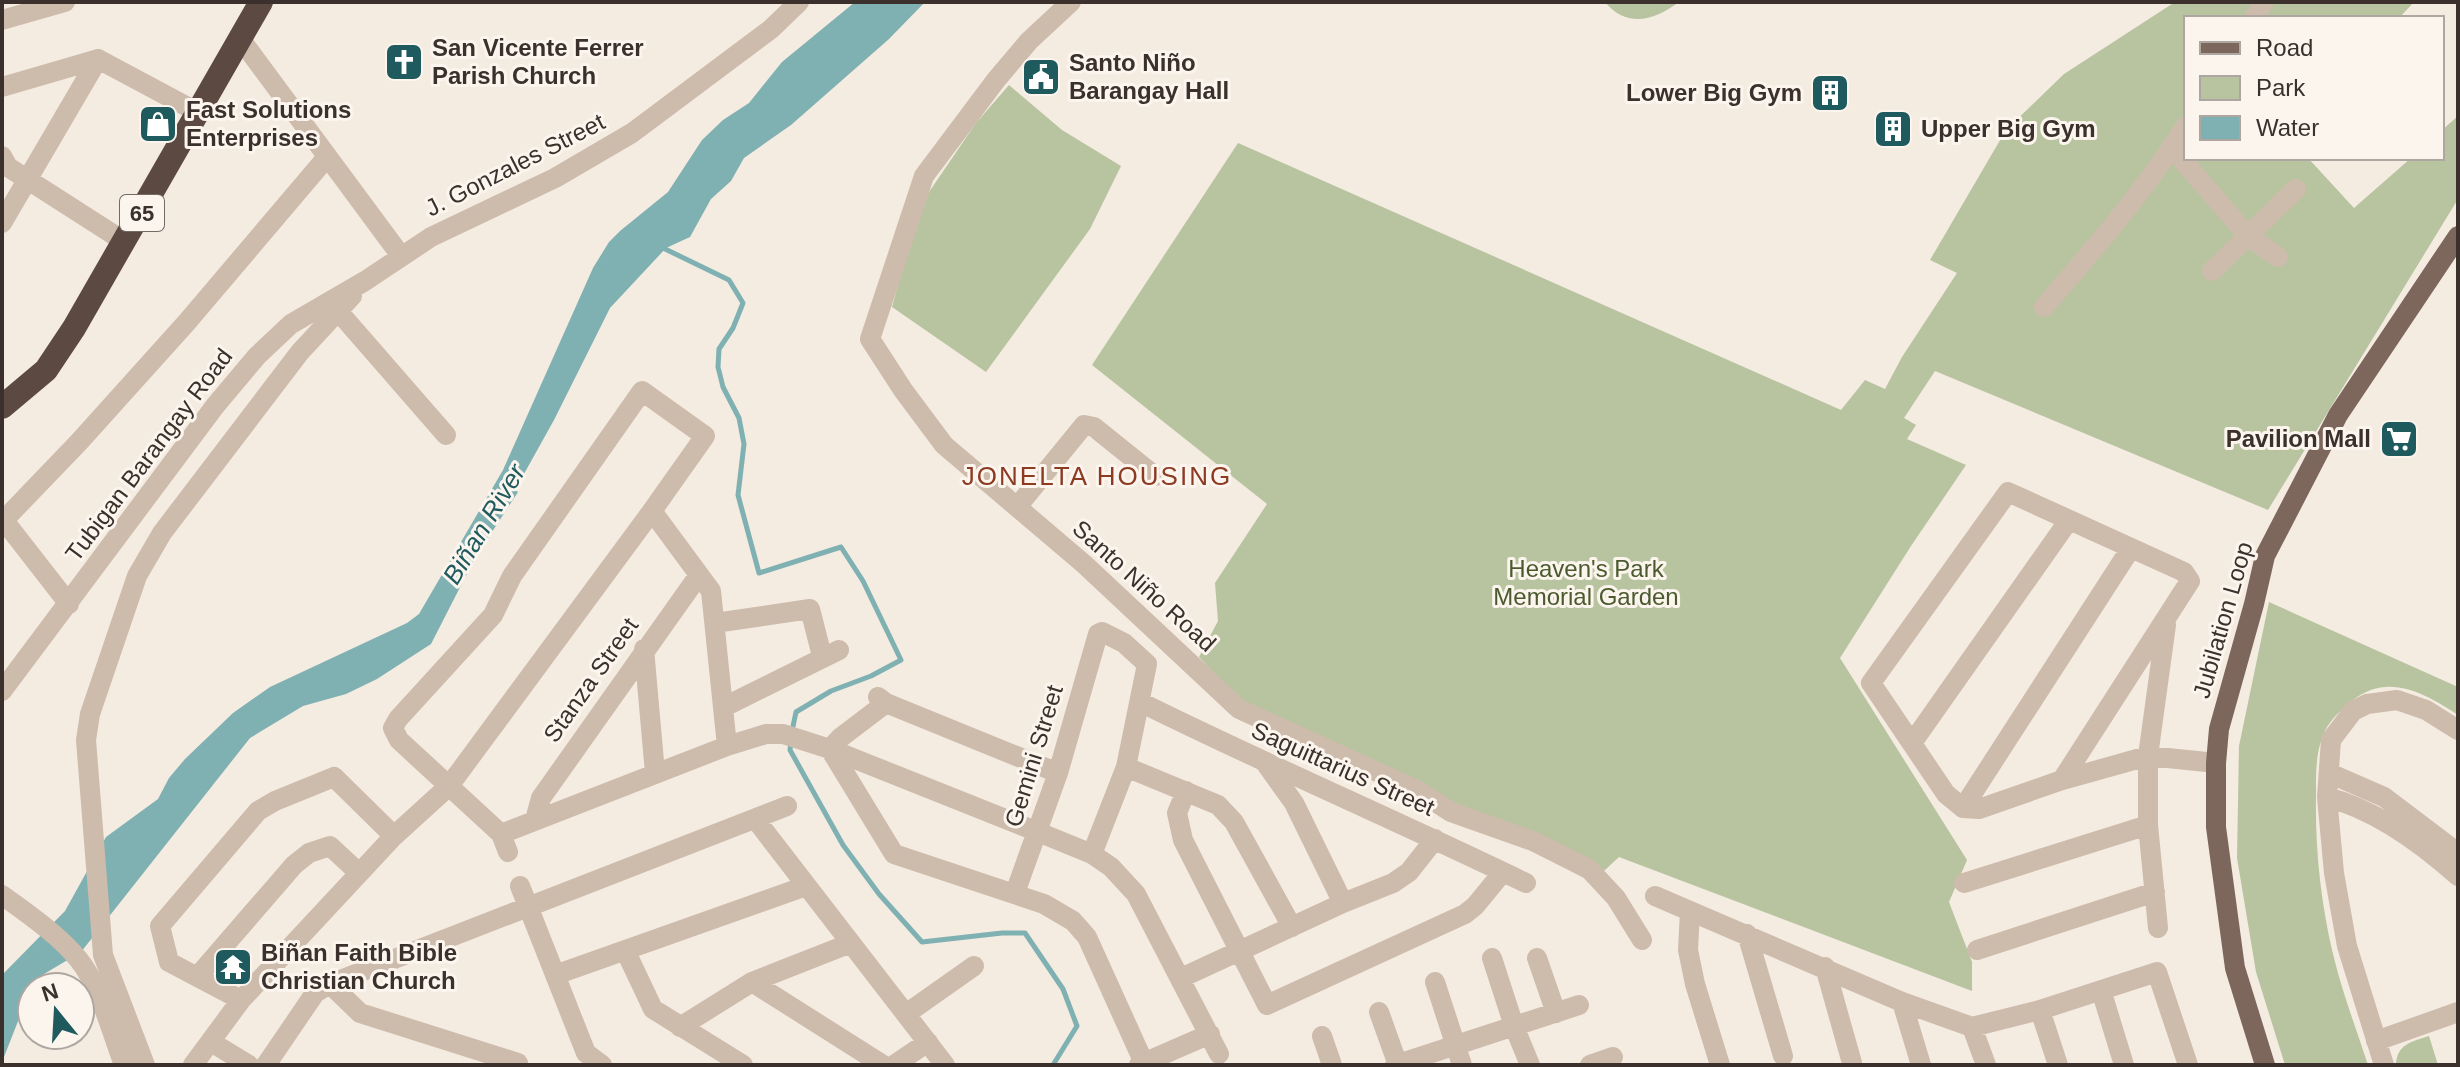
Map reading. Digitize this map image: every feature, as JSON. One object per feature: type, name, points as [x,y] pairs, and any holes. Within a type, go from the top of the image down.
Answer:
[{"type":"highway","name":"65","points":[[5,397],[46,370],[125,242],[261,2]]},
{"type":"main road","name":"Jubilation Loop","points":[[2265,1065],[2235,968],[2216,827],[2219,729],[2265,556],[2338,415],[2458,236]]},
{"type":"street","points":[[2,20],[65,2]]},
{"type":"street","name":"J. Gonzales Street","points":[[365,281],[431,237],[555,178],[632,133],[759,39],[799,2]]},
{"type":"street","name":"Santo Niño Road","points":[[1071,2],[1029,41],[996,80],[924,176],[870,339],[944,445],[1084,564],[1239,709],[1417,790],[1451,812],[1533,841],[1589,869],[1616,898],[1642,940]]},
{"type":"street","points":[[239,37],[401,256]]},
{"type":"street","points":[[2,87],[98,59],[199,113]]},
{"type":"street","points":[[2,223],[98,59]]},
{"type":"street","points":[[2044,307],[2084,261],[2184,129]]},
{"type":"street","points":[[2172,148],[2248,236],[2278,257]]},
{"type":"street","points":[[2,156],[8,167],[125,242]]},
{"type":"street","points":[[69,604],[3,519],[79,442],[187,322],[327,157]]},
{"type":"street","points":[[2212,271],[2296,189]]},
{"type":"street","points":[[145,1065],[103,955],[86,740],[90,714],[137,576],[162,533],[300,352],[365,281]]},
{"type":"street","name":"Tubigan Barangay Road","points":[[2,691],[215,406],[257,356],[291,324],[365,281]]},
{"type":"street","points":[[338,311],[446,435]]},
{"type":"street","points":[[193,1065],[241,1000],[394,836],[449,786],[705,436],[642,391],[512,576],[493,615],[395,723],[394,732],[399,740],[449,786],[504,843],[535,820],[766,734],[783,734],[822,746],[1092,854],[1111,867],[1136,894],[1219,1054]]},
{"type":"street","points":[[1017,507],[1084,425],[1094,427],[1155,476]]},
{"type":"street","points":[[2062,780],[2190,581],[2184,572],[2008,492],[1871,683],[1946,794],[1963,808],[1979,809],[2062,780],[2148,756],[2216,763]]},
{"type":"street","points":[[652,511],[711,591],[727,746]]},
{"type":"street","points":[[1912,743],[2069,520]]},
{"type":"street","points":[[1963,808],[2131,548]]},
{"type":"street","name":"Stanza Street","points":[[535,820],[541,798],[699,575]]},
{"type":"street","points":[[715,623],[810,609],[831,653],[724,707]]},
{"type":"street","points":[[2158,928],[2148,825],[2148,756],[2167,618]]},
{"type":"street","name":"Gemini Street","points":[[1015,893],[1058,773],[1098,634],[1106,632],[1147,664],[1140,702]]},
{"type":"street","points":[[644,649],[655,773]]},
{"type":"street","points":[[822,746],[840,738],[882,700],[1058,773]]},
{"type":"street","points":[[2384,1065],[2347,946],[2334,873],[2327,797],[2331,740],[2353,711],[2367,704],[2397,700],[2426,710],[2458,730]]},
{"type":"street","points":[[1092,854],[1126,767],[1140,702]]},
{"type":"street","name":"Saguittarius Street","points":[[1140,702],[1266,764],[1349,799],[1526,883]]},
{"type":"street","points":[[822,746],[894,854],[1015,893],[1062,913],[1073,921],[1087,937],[1142,1064],[1210,1034]]},
{"type":"street","points":[[1266,764],[1294,803],[1343,903]]},
{"type":"street","points":[[1126,767],[1218,805],[1234,822],[1292,927]]},
{"type":"street","points":[[2329,773],[2384,797],[2458,853]]},
{"type":"street","points":[[241,1000],[169,962],[160,926],[258,811],[334,777],[394,836]]},
{"type":"street","points":[[1186,791],[1177,813],[1183,840],[1267,1005],[1465,914],[1503,872]]},
{"type":"street","points":[[2327,797],[2371,813],[2438,858],[2458,876]]},
{"type":"street","points":[[266,1065],[315,993],[330,984],[787,806]]},
{"type":"street","points":[[756,820],[945,1065]]},
{"type":"street","points":[[1964,883],[2148,825]]},
{"type":"street","points":[[1181,978],[1393,883],[1409,872],[1435,839]]},
{"type":"street","points":[[197,977],[294,865],[309,853],[330,846],[359,873]]},
{"type":"street","points":[[520,886],[586,1053],[602,1065]]},
{"type":"street","points":[[555,975],[806,886]]},
{"type":"street","points":[[1977,950],[2155,892]]},
{"type":"street","points":[[2,895],[80,961],[95,988],[124,1065]]},
{"type":"street","points":[[1655,896],[1902,1002],[1972,1027],[2040,1010],[2157,972],[2188,1065]]},
{"type":"street","points":[[1690,911],[1686,987],[1720,1065]]},
{"type":"street","points":[[1747,934],[1783,1056]]},
{"type":"street","points":[[680,1027],[752,982],[851,943]]},
{"type":"street","points":[[626,952],[653,1009],[743,1065]]},
{"type":"street","points":[[1492,958],[1530,1065]]},
{"type":"street","points":[[1537,958],[1556,1013]]},
{"type":"street","points":[[906,1014],[974,966]]},
{"type":"street","points":[[1825,967],[1852,1063]]},
{"type":"street","points":[[752,982],[883,1065]]},
{"type":"street","points":[[1435,982],[1458,1055]]},
{"type":"street","points":[[330,984],[360,1013],[518,1063]]},
{"type":"street","points":[[2101,990],[2124,1065]]},
{"type":"street","points":[[1902,1002],[1921,1065]]},
{"type":"street","points":[[1379,1012],[1397,1065],[1458,1055],[1514,1026],[1579,1005]]},
{"type":"street","points":[[2040,1010],[2058,1065]]},
{"type":"street","points":[[2376,1041],[2458,1012]]},
{"type":"street","points":[[1972,1027],[1986,1065]]},
{"type":"street","points":[[1322,1036],[1332,1065]]},
{"type":"street","points":[[211,1042],[249,1065]]},
{"type":"street","points":[[894,1065],[928,1042]]},
{"type":"street","points":[[1590,1065],[1613,1057]]},
{"type":"green space","points":[[1605,2],[1679,2],[1651,17],[1632,19],[1622,16]]},
{"type":"green space","name":"Heaven's Park Memorial Garden","points":[[2175,2],[2414,2],[2401,16],[2184,16],[2184,160],[2310,160],[2354,208],[2409,160],[2444,160],[2444,128],[2458,116],[2458,199],[2268,510],[1935,371],[1904,418],[1916,425],[1907,439],[1966,465],[1840,658],[1967,860],[1949,902],[1972,962],[1972,991],[1619,857],[1592,882],[1239,699],[1199,657],[1218,621],[1215,583],[1267,504],[1092,365],[1238,143],[1841,410],[1865,380],[1885,389],[1902,357],[1957,273],[1930,260],[2006,130],[2064,74]]},
{"type":"green space","points":[[1009,85],[1062,130],[1121,166],[1090,229],[986,372],[892,307],[908,248],[929,192],[976,123]]},
{"type":"green space","points":[[2269,602],[2458,687],[2458,715],[2407,689],[2380,688],[2367,692],[2334,718],[2319,747],[2316,817],[2322,896],[2337,968],[2368,1065],[2285,1065],[2256,972],[2237,858],[2239,746]]},
{"type":"green space","points":[[2429,1036],[2438,1065],[2396,1065],[2402,1048]]},
{"type":"water","name":"Biñan River","points":[[855,2],[925,2],[889,39],[791,125],[744,158],[731,181],[711,199],[690,237],[666,248],[610,308],[515,490],[518,492],[475,558],[431,644],[377,679],[346,694],[303,706],[250,738],[81,952],[49,971],[16,971],[16,1026],[2,1062],[2,975],[65,911],[106,837],[158,799],[169,778],[185,759],[233,713],[270,687],[407,623],[419,614],[503,470],[593,268],[609,242],[668,192],[702,140],[723,120],[749,103],[782,62]]},
{"type":"waterway","points":[[661,247],[729,280],[743,303],[733,328],[719,349],[718,367],[723,387],[739,418],[744,444],[738,495],[759,573],[841,547],[863,581],[901,660],[871,676],[831,691],[796,712],[792,731]]},
{"type":"waterway","points":[[791,741],[790,750],[843,845],[879,894],[922,942],[1025,933],[1063,989],[1077,1026],[1053,1065]]},
{"type":"place","name":"San Vicente Ferrer Parish Church","points":[[404,62]]},
{"type":"place","name":"Santo Niño Barangay Hall","points":[[1041,77]]},
{"type":"place","name":"Lower Big Gym","points":[[1830,93]]},
{"type":"place","name":"Fast Solutions Enterprises","points":[[158,124]]},
{"type":"place","name":"Upper Big Gym","points":[[1893,129]]},
{"type":"place","name":"Pavilion Mall","points":[[2399,439]]},
{"type":"place","name":"Biñan Faith Bible Christian Church","points":[[233,967]]},
{"type":"district","name":"JONELTA HOUSING","points":[[1097,476]]}]
